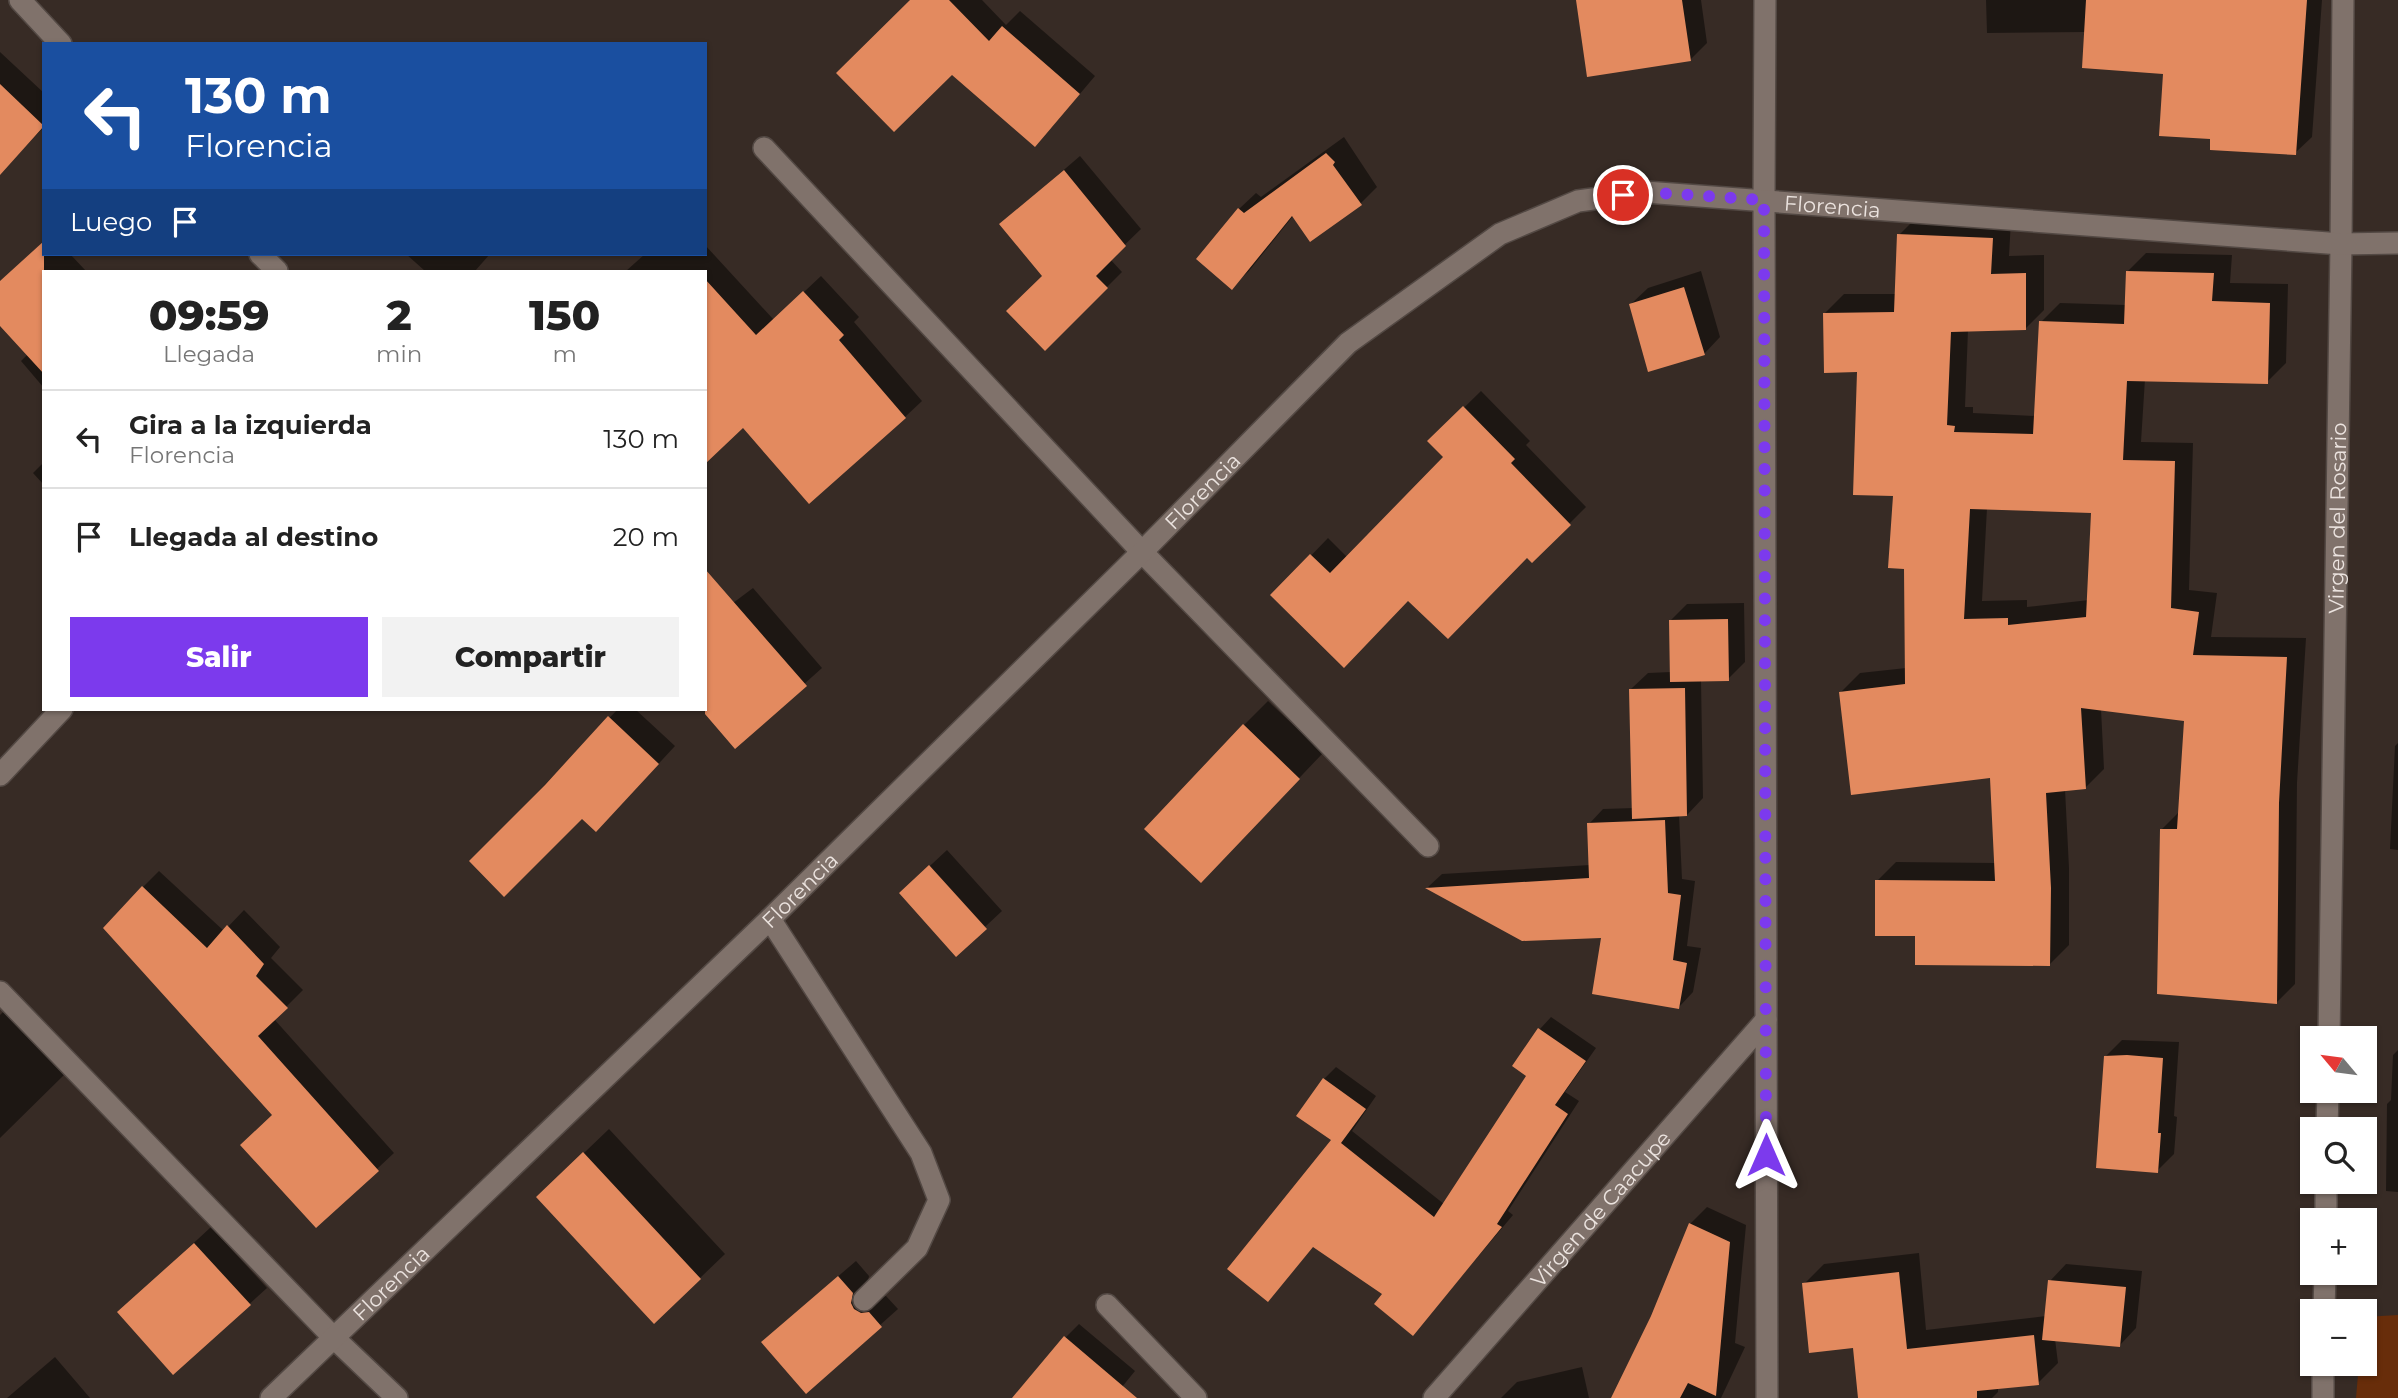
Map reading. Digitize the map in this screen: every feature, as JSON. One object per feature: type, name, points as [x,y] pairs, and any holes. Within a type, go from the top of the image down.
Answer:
[{"type":"street","points":[[20,0],[59,42]]},
{"type":"street","points":[[1765,0],[1767,1398]]},
{"type":"street","name":"Virgen del Rosario","points":[[2329,1026],[2343,0]]},
{"type":"street","points":[[764,148],[1142,552],[1428,846]]},
{"type":"street","name":"Florencia","points":[[271,1398],[770,919],[1142,552],[1348,343],[1500,234],[1578,201],[1645,192],[2341,244],[2398,243]]},
{"type":"street","points":[[262,256],[276,270]]},
{"type":"street","points":[[0,775],[60,711]]},
{"type":"street","points":[[770,919],[922,1153],[939,1200],[917,1248],[864,1300]]},
{"type":"street","points":[[0,992],[333,1337],[397,1398]]},
{"type":"street","name":"Virgen de Caacupe","points":[[1434,1398],[1766,1020]]},
{"type":"street","points":[[1107,1305],[1196,1398]]},
{"type":"street","points":[[2323,1376],[2323,1398]]},
{"type":"shaded area","points":[[2398,1315],[2398,1398],[2356,1398],[2358,1376],[2377,1376],[2377,1316]]},
{"type":"building","points":[[910,0],[949,0],[989,41],[1002,26],[1080,94],[1035,147],[952,75],[894,132],[836,73]]},
{"type":"building","points":[[1576,0],[1682,0],[1691,61],[1587,77]]},
{"type":"building","points":[[2086,0],[2307,0],[2296,155],[2210,150],[2210,139],[2159,136],[2163,74],[2082,68]]},
{"type":"building","points":[[0,84],[42,124],[42,128],[0,175]]},
{"type":"building","points":[[1326,153],[1335,162],[1333,165],[1362,205],[1310,242],[1292,216],[1232,290],[1196,259],[1238,208],[1244,213]]},
{"type":"building","points":[[1064,170],[1126,246],[1096,276],[1108,288],[1045,351],[1006,311],[1042,276],[999,224]]},
{"type":"building","points":[[1897,234],[1993,238],[1991,274],[2026,273],[2026,330],[1951,332],[1947,425],[1955,426],[1954,432],[2033,434],[2039,321],[2124,324],[2126,271],[2214,273],[2212,301],[2270,303],[2268,384],[2127,381],[2123,460],[2175,461],[2171,608],[2199,612],[2193,655],[2287,657],[2279,803],[2277,1004],[2157,994],[2160,829],[2177,829],[2184,721],[2081,708],[2086,789],[2046,793],[2051,888],[2050,966],[1915,965],[1915,936],[1875,936],[1875,880],[1995,881],[1990,778],[1851,795],[1839,692],[1905,684],[1904,569],[1888,568],[1893,496],[1853,495],[1857,372],[1824,373],[1823,313],[1894,312]],"holes":[[[1970,509],[2091,513],[2086,617],[2008,625],[2008,618],[1964,619]]]},
{"type":"building","points":[[42,243],[42,372],[0,326],[0,281]]},
{"type":"building","points":[[707,281],[756,335],[803,291],[844,335],[839,340],[906,418],[809,504],[743,428],[707,462]]},
{"type":"building","points":[[1684,287],[1705,355],[1648,372],[1629,304]]},
{"type":"building","points":[[1463,406],[1515,459],[1511,463],[1571,525],[1532,563],[1527,558],[1448,639],[1408,601],[1344,668],[1270,595],[1310,554],[1330,573],[1443,457],[1427,441]]},
{"type":"building","points":[[707,571],[807,686],[735,749],[705,714]]},
{"type":"building","points":[[1728,619],[1729,681],[1670,682],[1669,620]]},
{"type":"building","points":[[1685,688],[1687,816],[1632,819],[1629,689]]},
{"type":"building","points":[[608,716],[659,764],[596,832],[582,819],[504,897],[469,861],[545,785]]},
{"type":"building","points":[[1243,724],[1300,779],[1201,883],[1144,829]]},
{"type":"building","points":[[1665,820],[1668,893],[1681,895],[1673,960],[1687,963],[1679,1009],[1592,994],[1601,938],[1522,941],[1425,888],[1589,878],[1587,823]]},
{"type":"building","points":[[929,865],[987,929],[956,957],[899,893]]},
{"type":"building","points":[[142,886],[207,948],[227,925],[264,964],[256,976],[288,1008],[258,1036],[379,1171],[316,1228],[240,1145],[272,1115],[103,928]]},
{"type":"building","points":[[1538,1028],[1586,1061],[1555,1105],[1568,1114],[1497,1224],[1502,1227],[1413,1336],[1374,1304],[1382,1294],[1313,1247],[1268,1302],[1227,1269],[1331,1140],[1296,1116],[1323,1078],[1366,1109],[1341,1143],[1434,1217],[1526,1076],[1512,1066]]},
{"type":"building","points":[[2104,1056],[2163,1058],[2158,1173],[2096,1168]]},
{"type":"building","points":[[583,1152],[701,1279],[654,1324],[536,1197]]},
{"type":"building","points":[[1689,1223],[1730,1242],[1716,1396],[1688,1383],[1680,1398],[1611,1398],[1651,1316]]},
{"type":"building","points":[[194,1243],[251,1305],[173,1375],[117,1312]]},
{"type":"building","points":[[1899,1272],[1907,1349],[2034,1335],[2039,1385],[1977,1391],[1977,1398],[1858,1398],[1853,1348],[1809,1353],[1802,1283]]},
{"type":"building","points":[[838,1276],[853,1293],[851,1303],[854,1309],[861,1313],[869,1312],[882,1327],[806,1394],[761,1342]]},
{"type":"building","points":[[2048,1280],[2126,1287],[2120,1347],[2042,1340]]},
{"type":"building","points":[[1064,1336],[1137,1398],[1012,1398]]},
{"type":"route","points":[[1623,195],[1645,192],[1764,200],[1766,1155]]}]
